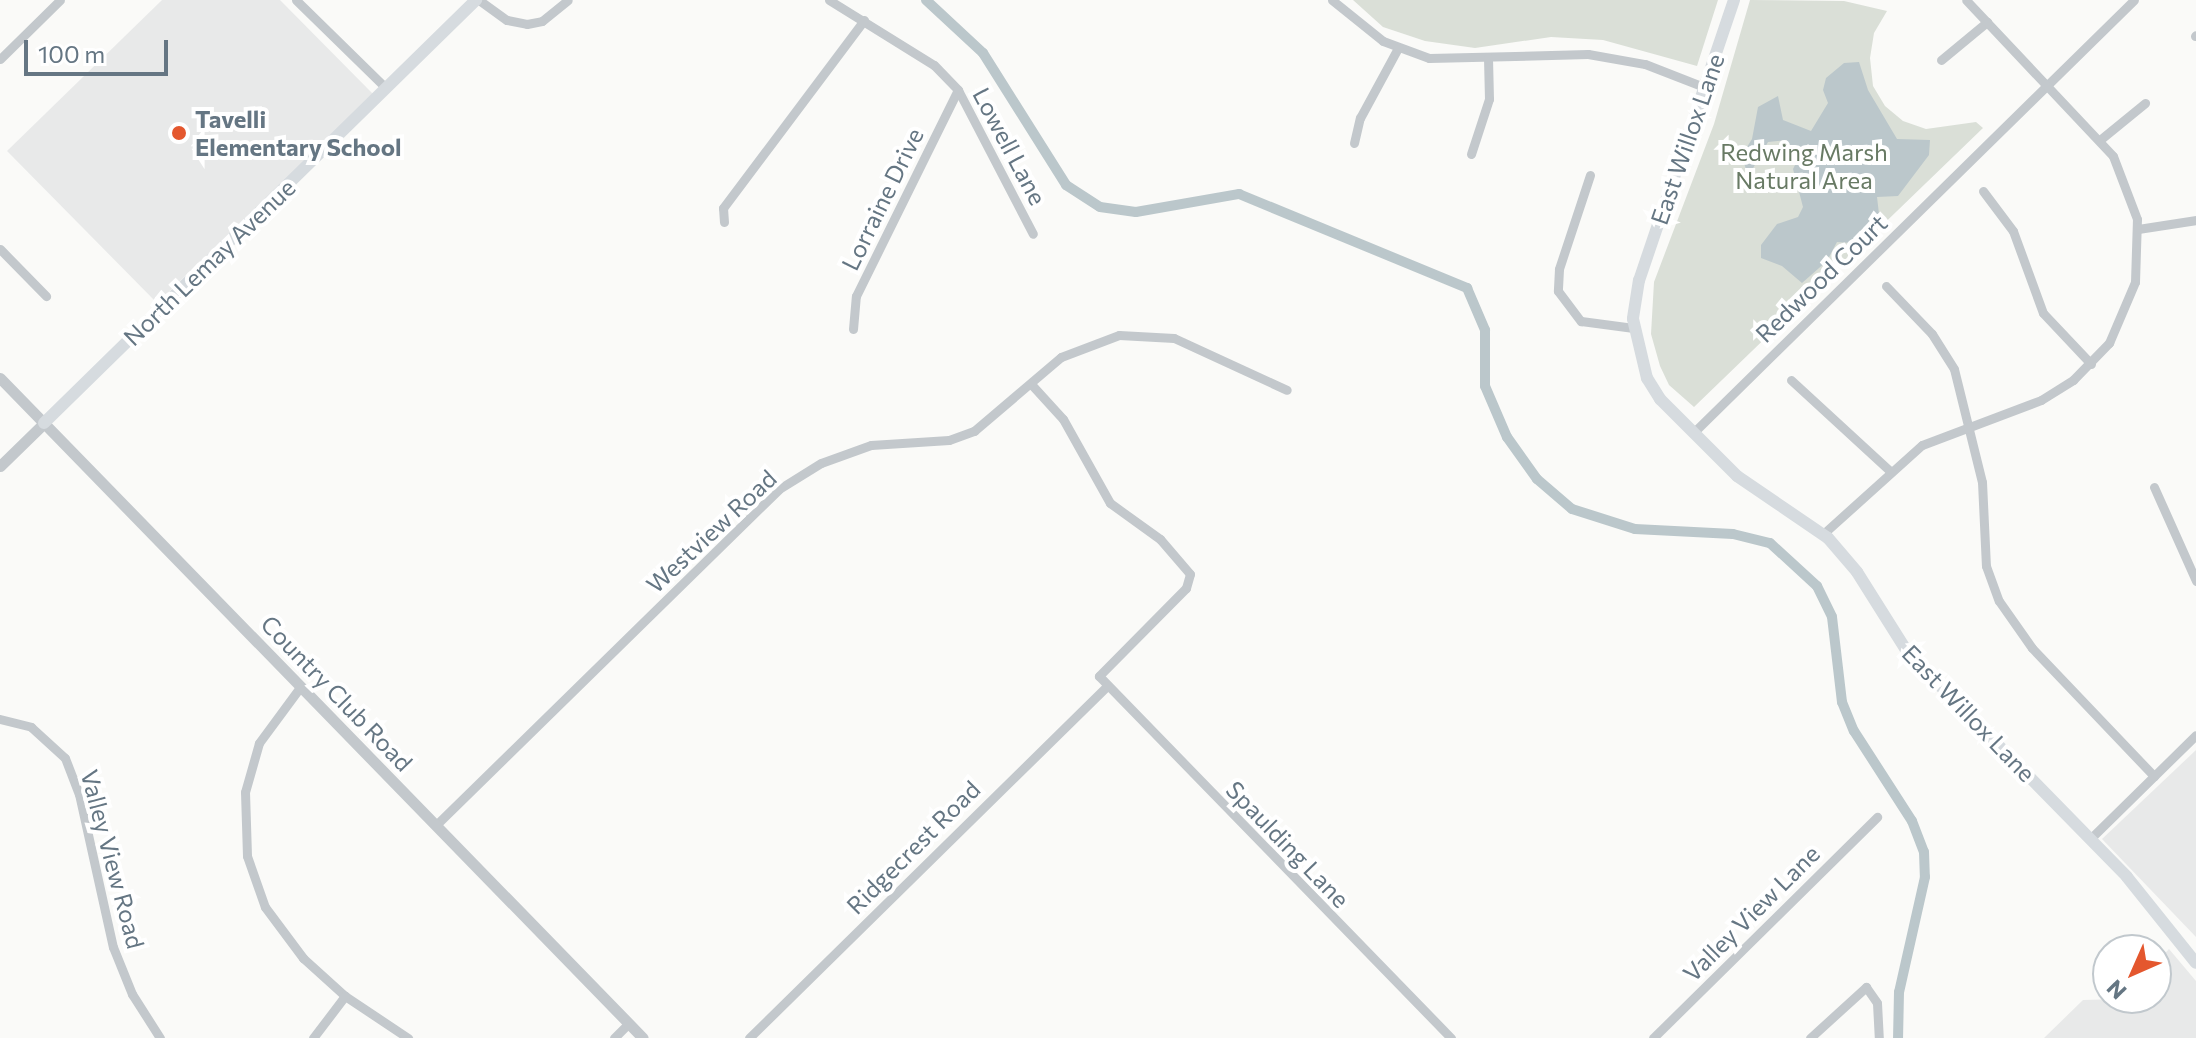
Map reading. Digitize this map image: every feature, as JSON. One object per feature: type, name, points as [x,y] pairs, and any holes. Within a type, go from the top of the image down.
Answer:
[{"type":"main road","name":"North Lemay Avenue","points":[[44,423],[477,0]]},
{"type":"main road","name":"East Willox Lane","points":[[1734,0],[1639,280],[1634,328],[1652,387],[1737,476],[1823,534],[1857,572],[1908,653],[2161,915],[2196,963]]},
{"type":"street","points":[[0,59],[60,0]]},
{"type":"street","points":[[296,0],[386,88]]},
{"type":"street","points":[[477,0],[507,20],[527,24],[542,21],[568,0]]},
{"type":"street","name":"Lowell Lane","points":[[829,0],[934,65],[958,90],[1033,234]]},
{"type":"street","points":[[1332,0],[1363,28],[1398,48],[1441,59],[1488,58],[1537,52],[1605,56],[1704,87]]},
{"type":"street","points":[[1823,534],[1889,470],[1922,445],[1968,425],[2041,400],[2091,364],[2109,343],[2130,302],[2138,261],[2138,229],[2123,173],[2101,139],[1966,0]]},
{"type":"street","name":"Redwood Court","points":[[1693,433],[2134,0]]},
{"type":"street","points":[[724,222],[723,208],[864,20]]},
{"type":"street","points":[[1941,60],[1987,22]]},
{"type":"street","points":[[1354,143],[1360,118],[1398,48]]},
{"type":"street","points":[[1471,154],[1489,99],[1488,58]]},
{"type":"street","name":"Lorraine Drive","points":[[853,329],[856,296],[958,90]]},
{"type":"street","points":[[2101,139],[2145,103]]},
{"type":"street","points":[[1590,175],[1559,269],[1558,291],[1581,321],[1634,328]]},
{"type":"street","points":[[1983,191],[2013,231],[2043,313],[2091,364]]},
{"type":"street","points":[[2138,229],[2196,220]]},
{"type":"street","points":[[0,249],[46,296]]},
{"type":"street","points":[[1886,286],[1948,357],[1984,496],[1986,566],[1999,601],[2032,648],[2154,776]]},
{"type":"street","name":"Westview Road","points":[[436,825],[779,489],[850,451],[949,440],[974,431],[1080,346],[1119,335],[1152,334],[1195,346],[1287,390]]},
{"type":"street","name":"Country Club Road","points":[[0,378],[643,1038]]},
{"type":"street","points":[[1791,380],[1889,470]]},
{"type":"street","name":"Spaulding Lane","points":[[1031,384],[1063,419],[1110,503],[1160,539],[1190,574],[1186,588],[1099,676],[1106,687],[1451,1038]]},
{"type":"street","points":[[0,466],[44,423]]},
{"type":"street","points":[[2154,487],[2196,581]]},
{"type":"street","points":[[301,686],[259,743],[245,792],[247,856],[265,907],[279,930],[345,996],[408,1038]]},
{"type":"street","name":"Ridgecrest Road","points":[[749,1038],[1106,687]]},
{"type":"street","name":"Valley View Road","points":[[0,719],[31,727],[65,758],[79,794],[113,947],[132,994],[160,1038]]},
{"type":"street","points":[[2090,839],[2196,735]]},
{"type":"street","name":"Valley View Lane","points":[[1653,1038],[1877,817]]},
{"type":"street","points":[[1810,1038],[1866,987],[1877,1003],[1879,1038]]},
{"type":"street","points":[[313,1038],[345,996]]},
{"type":"street","points":[[614,1038],[629,1023]]},
{"type":"shaded area","name":"Tavelli Elementary School","points":[[162,0],[280,0],[374,95],[157,303],[7,151]]},
{"type":"shaded area","points":[[1859,62],[1868,90],[1897,139],[1930,140],[1929,155],[1898,196],[1877,197],[1879,214],[1852,243],[1837,242],[1827,261],[1802,283],[1782,266],[1761,258],[1761,245],[1777,224],[1798,217],[1803,207],[1793,169],[1799,157],[1786,140],[1768,142],[1748,177],[1742,155],[1752,139],[1758,107],[1778,96],[1783,120],[1811,131],[1828,103],[1823,90],[1826,78],[1844,63]]},
{"type":"shaded area","points":[[2196,750],[2196,937],[2102,839]]},
{"type":"shaded area","points":[[2172,953],[2196,981],[2196,1038],[2044,1038],[2083,1000],[2092,1000],[2092,1014],[2172,1014]]},
{"type":"green space","points":[[1353,0],[1718,0],[1697,66],[1603,40],[1551,37],[1475,48],[1425,41],[1383,27]]},
{"type":"green space","name":"Redwing Marsh Natural Area","points":[[1750,0],[1844,1],[1887,11],[1874,33],[1870,58],[1873,86],[1885,106],[1903,121],[1926,129],[1976,122],[1983,128],[1694,407],[1669,385],[1660,366],[1651,334],[1654,282],[1714,124]]},
{"type":"waterway","points":[[926,0],[983,53],[1066,185],[1100,207],[1136,212],[1239,194],[1467,288],[1485,330],[1485,386],[1507,437],[1537,479],[1572,509],[1635,529],[1733,534],[1770,543],[1817,586],[1832,617],[1842,702],[1854,731],[1912,821],[1924,852],[1925,877],[1899,992],[1898,1038]]},
{"type":"place","name":"Tavelli Elementary School","points":[[179,133]]}]
